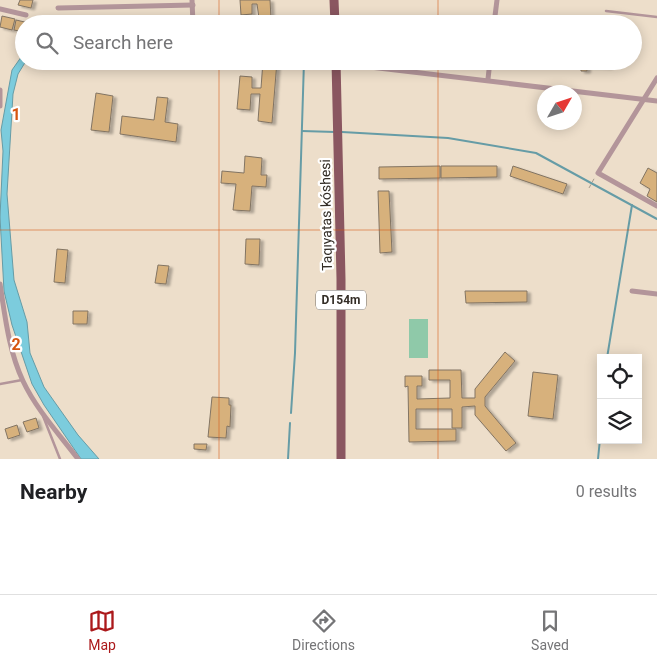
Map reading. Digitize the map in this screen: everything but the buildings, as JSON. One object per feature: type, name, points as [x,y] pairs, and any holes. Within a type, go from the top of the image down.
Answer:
[{"type":"main road","points":[[334,0],[335,15]]},
{"type":"main road","name":"Taqıyatas kóshesi","points":[[336,70],[341,459]]},
{"type":"street","points":[[495,15],[497,0]]},
{"type":"street","points":[[58,8],[192,3]]},
{"type":"street","points":[[0,9],[26,15]]},
{"type":"street","points":[[408,70],[657,101]]},
{"type":"street","points":[[488,79],[489,70]]},
{"type":"street","points":[[657,78],[598,173],[657,206]]},
{"type":"street","points":[[0,106],[1,90]]},
{"type":"street","points":[[0,284],[3,323],[22,380],[40,410],[78,459]]},
{"type":"street","points":[[632,291],[657,294]]},
{"type":"lane","points":[[606,10],[657,17]]},
{"type":"lane","points":[[0,384],[22,380]]},
{"type":"lane","points":[[40,410],[60,459]]},
{"type":"path","points":[[589,188],[595,177]]},
{"type":"green space","points":[[409,319],[428,319],[428,358],[409,358]]},
{"type":"water","points":[[15,66],[15,70],[20,70],[13,94],[7,194],[14,280],[27,322],[30,353],[44,387],[78,435],[99,459],[81,459],[32,384],[12,325],[4,291],[0,217],[3,151],[1,130],[12,70]]},
{"type":"waterway","points":[[291,413],[295,353],[304,70]]},
{"type":"waterway","points":[[302,131],[335,132]]},
{"type":"waterway","points":[[342,132],[448,138],[536,153],[657,219]]},
{"type":"waterway","points":[[608,354],[632,205]]},
{"type":"waterway","points":[[288,459],[290,423]]},
{"type":"waterway","points":[[598,459],[600,444]]}]
